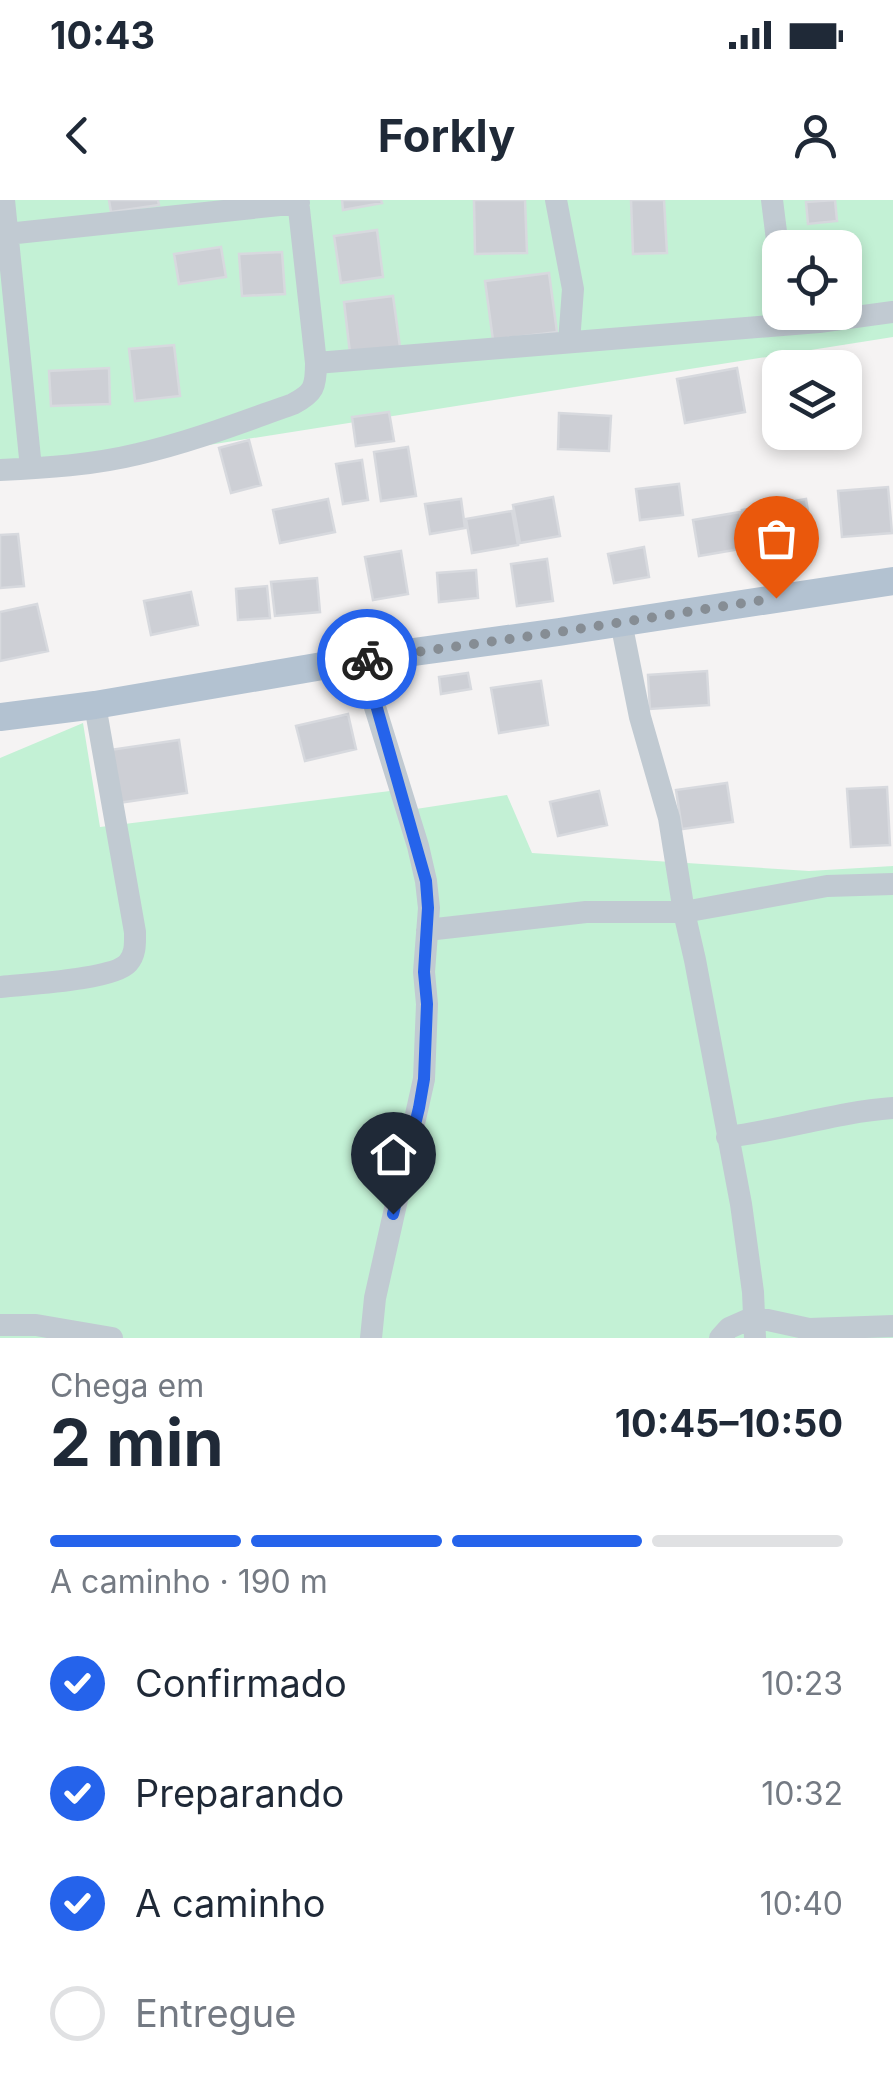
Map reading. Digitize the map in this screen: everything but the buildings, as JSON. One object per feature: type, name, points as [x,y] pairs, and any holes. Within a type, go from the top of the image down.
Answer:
[{"type":"main road","points":[[0,717],[893,581]]},
{"type":"street","points":[[4,200],[32,468]]},
{"type":"street","points":[[556,200],[573,289],[569,342]]},
{"type":"street","points":[[772,200],[776,230]]},
{"type":"street","points":[[0,470],[91,463],[195,438],[306,397],[314,388],[316,363],[298,202],[7,234]]},
{"type":"street","points":[[862,314],[893,312]]},
{"type":"street","points":[[316,363],[569,342],[762,321]]},
{"type":"street","points":[[620,622],[640,717],[669,818],[696,960],[740,1204],[753,1292],[754,1328]]},
{"type":"street","points":[[363,659],[426,881],[428,908],[424,1079],[375,1298],[371,1338]]},
{"type":"street","points":[[0,987],[104,975],[131,960],[135,932],[95,704]]},
{"type":"street","points":[[427,930],[586,912],[684,912],[827,886],[893,884]]},
{"type":"street","points":[[727,1137],[893,1108]]},
{"type":"street","points":[[0,1325],[36,1326],[112,1338]]},
{"type":"street","points":[[720,1338],[729,1328],[893,1326]]},
{"type":"green space","points":[[0,200],[893,200],[893,337],[811,350],[762,350],[762,358],[0,478]]},
{"type":"green space","points":[[83,723],[100,827],[398,790],[403,811],[507,795],[532,853],[809,871],[893,866],[893,1338],[0,1338],[0,758]]},
{"type":"way so far","points":[[367,659],[776,598]]},
{"type":"route","points":[[367,659],[363,659],[374,704],[418,846],[428,908],[424,1079],[393,1214]]}]
